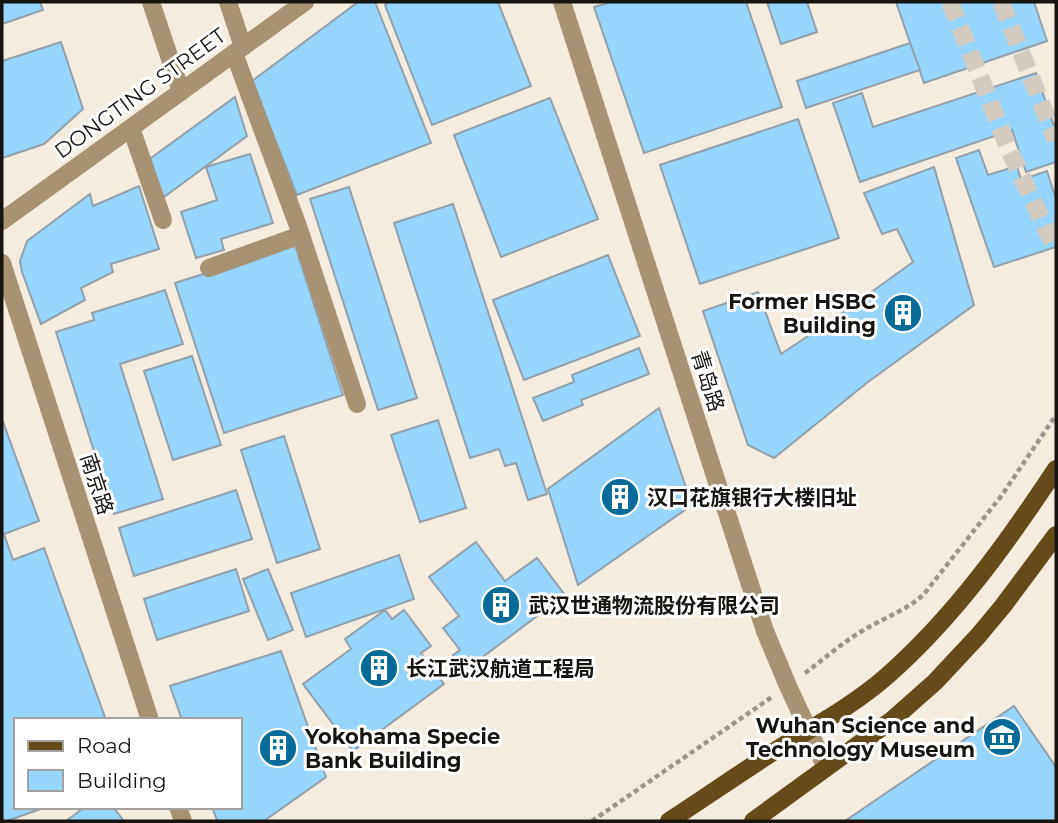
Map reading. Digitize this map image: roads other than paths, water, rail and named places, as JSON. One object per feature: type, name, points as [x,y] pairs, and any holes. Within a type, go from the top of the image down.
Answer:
[{"type":"main road","points":[[669,821],[850,704],[886,677],[953,607],[990,563],[1056,469]]},
{"type":"main road","points":[[753,821],[892,720],[935,682],[995,616],[1056,536]]},
{"type":"street","points":[[151,2],[181,92]]},
{"type":"street","points":[[228,2],[238,50],[356,404]]},
{"type":"street","name":"DONGTING STREET","points":[[2,221],[305,2]]},
{"type":"street","name":"青岛路","points":[[562,2],[765,631],[826,768]]},
{"type":"street","points":[[131,128],[163,220]]},
{"type":"street","points":[[209,268],[301,235]]},
{"type":"street","name":"南京路","points":[[2,263],[149,718]]},
{"type":"tunnel","points":[[950,2],[1010,152],[1056,250]]},
{"type":"tunnel","points":[[1001,2],[1056,140]]},
{"type":"place","name":"Former HSBC Building","points":[[903,313]]},
{"type":"place","name":"汉口花旗银行大楼旧址","points":[[620,497]]},
{"type":"place","name":"武汉世通物流股份有限公司","points":[[501,605]]},
{"type":"place","name":"长江武汉航道工程局","points":[[379,668]]},
{"type":"place","name":"Wuhan Science and Technology Museum","points":[[1002,737]]},
{"type":"place","name":"Yokohama Specie Bank Building","points":[[278,748]]}]
